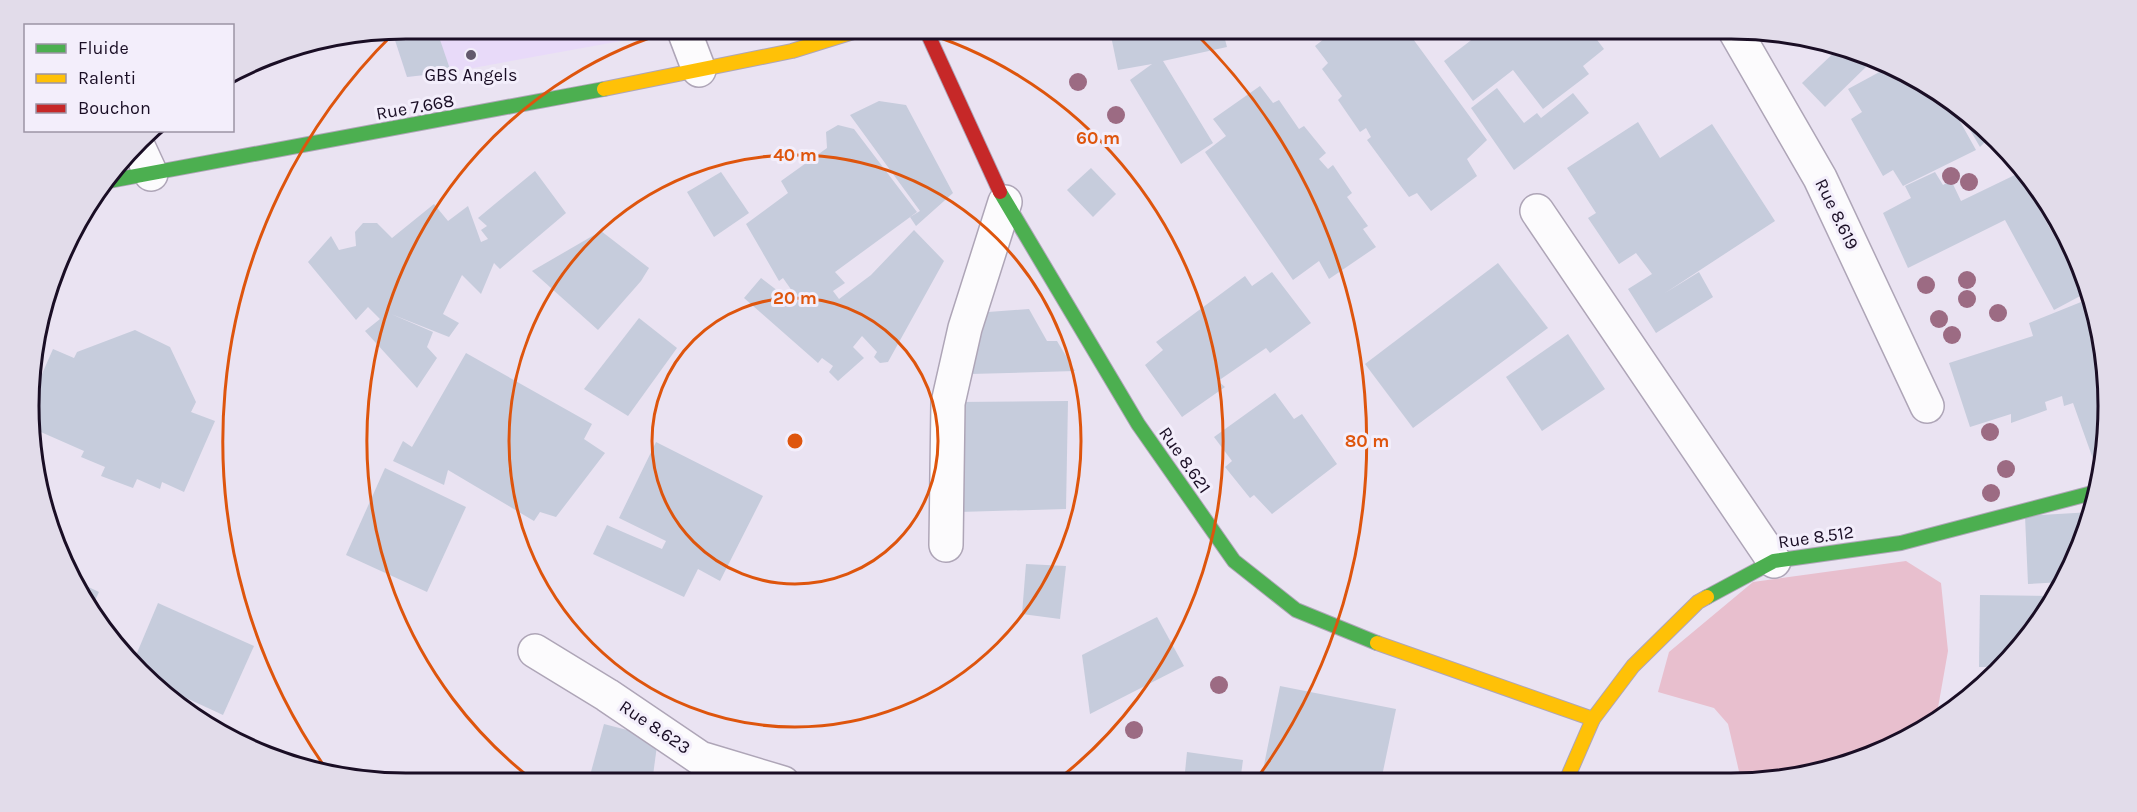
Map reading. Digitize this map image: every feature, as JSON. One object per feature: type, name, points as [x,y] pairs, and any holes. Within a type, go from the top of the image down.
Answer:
[{"type":"street","points":[[687,39],[699,70]]},
{"type":"street","name":"Rue 7.668","points":[[123,172],[144,160],[520,106],[792,51],[831,39]]},
{"type":"street","name":"Rue 8.621","points":[[930,39],[1005,202],[1138,424],[1234,561],[1296,610],[1377,643],[1593,719]]},
{"type":"street","name":"Rue 8.619","points":[[1740,39],[1820,178],[1927,406]]},
{"type":"street","points":[[946,545],[948,403],[965,328],[1005,202]]},
{"type":"street","points":[[1538,211],[1774,561]]},
{"type":"street","name":"Rue 8.512","points":[[1569,773],[1593,719],[1633,666],[1698,602],[1774,561],[1901,543],[2087,494]]},
{"type":"street","name":"Rue 8.623","points":[[535,651],[607,695],[700,758],[750,773]]},
{"type":"shaded area","name":"GBS Angels","points":[[395,39],[632,39],[451,72],[407,77]]},
{"type":"shaded area","points":[[1906,561],[1941,583],[1948,651],[1938,709],[1893,735],[1849,754],[1803,766],[1739,773],[1728,724],[1714,708],[1658,692],[1669,652],[1753,582]]},
{"type":"building","points":[[395,39],[440,39],[451,72],[407,77]]},
{"type":"building","points":[[1112,39],[1225,39],[1227,47],[1163,61],[1213,143],[1181,164],[1130,80],[1152,64],[1118,70]]},
{"type":"building","points":[[1324,39],[1413,39],[1487,140],[1467,159],[1477,176],[1431,211],[1417,193],[1409,197],[1367,140],[1371,137],[1366,128],[1360,132],[1338,100],[1342,96],[1322,69],[1328,63],[1315,46]]},
{"type":"building","points":[[1473,39],[1596,39],[1604,49],[1583,66],[1589,74],[1543,109],[1513,70],[1473,101],[1444,61]]},
{"type":"building","points":[[1833,54],[1867,66],[1825,107],[1802,83]]},
{"type":"building","points":[[1881,71],[1893,77],[1915,88],[1958,118],[1976,150],[1903,186],[1893,170],[1883,176],[1851,119],[1862,112],[1848,89]]},
{"type":"building","points":[[1260,86],[1273,103],[1279,100],[1299,129],[1304,126],[1326,153],[1319,159],[1328,169],[1333,165],[1352,193],[1347,197],[1368,226],[1363,229],[1376,247],[1329,279],[1319,261],[1293,280],[1205,152],[1226,136],[1213,119]]},
{"type":"building","points":[[1497,88],[1524,123],[1537,113],[1541,118],[1573,93],[1589,113],[1514,170],[1471,108]]},
{"type":"building","points":[[879,101],[906,105],[953,193],[916,226],[910,217],[920,211],[850,115]]},
{"type":"building","points":[[1638,122],[1660,158],[1712,124],[1775,221],[1665,293],[1699,272],[1713,297],[1656,333],[1628,289],[1652,274],[1636,253],[1619,264],[1588,218],[1596,213],[1567,168]]},
{"type":"building","points":[[838,125],[854,129],[917,212],[835,272],[845,283],[833,291],[839,299],[871,275],[914,230],[944,261],[888,362],[880,363],[874,357],[877,352],[862,336],[853,347],[864,358],[838,381],[829,372],[833,366],[822,358],[818,363],[744,298],[761,278],[791,301],[797,298],[783,278],[779,281],[746,224],[788,193],[781,181],[827,148],[826,132]]},
{"type":"building","points":[[1968,126],[1986,141],[1980,147]]},
{"type":"building","points":[[1091,168],[1116,194],[1093,217],[1067,190]]},
{"type":"building","points":[[535,171],[566,213],[500,269],[494,263],[481,294],[462,275],[443,314],[459,323],[449,337],[391,314],[433,332],[427,347],[437,358],[417,388],[365,331],[380,319],[368,307],[356,320],[308,262],[331,236],[339,250],[356,246],[355,232],[363,223],[377,223],[392,238],[434,204],[448,221],[468,206],[481,242],[488,239],[481,230],[487,226],[478,218]]},
{"type":"building","points":[[721,172],[749,213],[714,237],[687,192]]},
{"type":"building","points":[[1935,172],[1943,185],[1951,180],[1961,201],[2015,175],[2033,198],[2065,256],[2081,296],[2054,310],[2005,220],[1908,268],[1883,213],[1911,198],[1905,186]]},
{"type":"building","points":[[601,231],[649,268],[641,281],[598,330],[532,271]]},
{"type":"building","points":[[1498,263],[1548,328],[1413,428],[1365,364]]},
{"type":"building","points":[[1272,272],[1311,323],[1270,353],[1266,348],[1218,381],[1225,387],[1182,417],[1145,365],[1163,350],[1156,342],[1245,276],[1252,286]]},
{"type":"building","points":[[2082,301],[2091,334],[2097,382],[2098,406],[2094,461],[2073,403],[2064,406],[2062,396],[2045,402],[2047,410],[2011,423],[2011,414],[1970,427],[1949,363],[2033,336],[2029,323]]},
{"type":"building","points":[[1029,309],[1047,341],[1057,341],[1075,371],[970,374],[988,312]]},
{"type":"building","points":[[639,318],[677,348],[628,416],[584,389]]},
{"type":"building","points":[[135,330],[170,347],[196,402],[191,412],[215,421],[184,492],[162,482],[160,489],[137,479],[133,488],[101,476],[105,467],[81,457],[84,451],[40,432],[41,374],[53,349],[74,358],[77,352]]},
{"type":"building","points":[[1568,334],[1605,389],[1542,431],[1506,377]]},
{"type":"building","points":[[466,353],[592,424],[584,439],[605,453],[556,517],[540,512],[534,521],[448,470],[444,485],[393,461],[403,441],[412,447]]},
{"type":"building","points":[[1275,393],[1294,419],[1302,414],[1337,464],[1272,514],[1254,495],[1250,498],[1225,467],[1232,461],[1214,437]]},
{"type":"building","points":[[1068,401],[1066,509],[959,512],[956,402]]},
{"type":"building","points":[[656,442],[763,496],[720,581],[698,569],[684,597],[593,554],[607,525],[662,549],[666,541],[619,518]]},
{"type":"building","points":[[385,468],[466,507],[427,592],[346,555]]},
{"type":"building","points":[[2082,513],[2070,546],[2053,583],[2028,584],[2025,516]]},
{"type":"building","points":[[1026,564],[1066,566],[1060,619],[1022,614]]},
{"type":"building","points":[[86,586],[99,592],[95,601]]},
{"type":"building","points":[[1980,595],[2045,596],[2022,629],[1991,666],[1979,667]]},
{"type":"building","points":[[158,603],[254,646],[223,715],[181,696],[136,655]]},
{"type":"building","points":[[1157,617],[1184,666],[1090,714],[1082,655]]},
{"type":"building","points":[[1280,686],[1396,709],[1383,773],[1262,773]]},
{"type":"building","points":[[604,724],[658,738],[653,773],[591,773]]},
{"type":"building","points":[[1187,752],[1243,760],[1241,773],[1185,773]]},
{"type":"traffic: fast","points":[[118,179],[604,89]]},
{"type":"traffic: fast","points":[[1000,192],[1138,424],[1234,561],[1296,610],[1377,643]]},
{"type":"traffic: fast","points":[[1707,597],[1774,561],[1901,543],[2087,494]]},
{"type":"traffic: slow","points":[[604,89],[792,51],[831,39]]},
{"type":"traffic: slow","points":[[1569,773],[1593,719],[1633,666],[1698,602],[1707,597]]},
{"type":"traffic: slow","points":[[1377,643],[1593,719]]},
{"type":"traffic: jam","points":[[930,39],[1000,192]]},
{"type":"place","name":"GBS Angels","points":[[471,55]]}]
